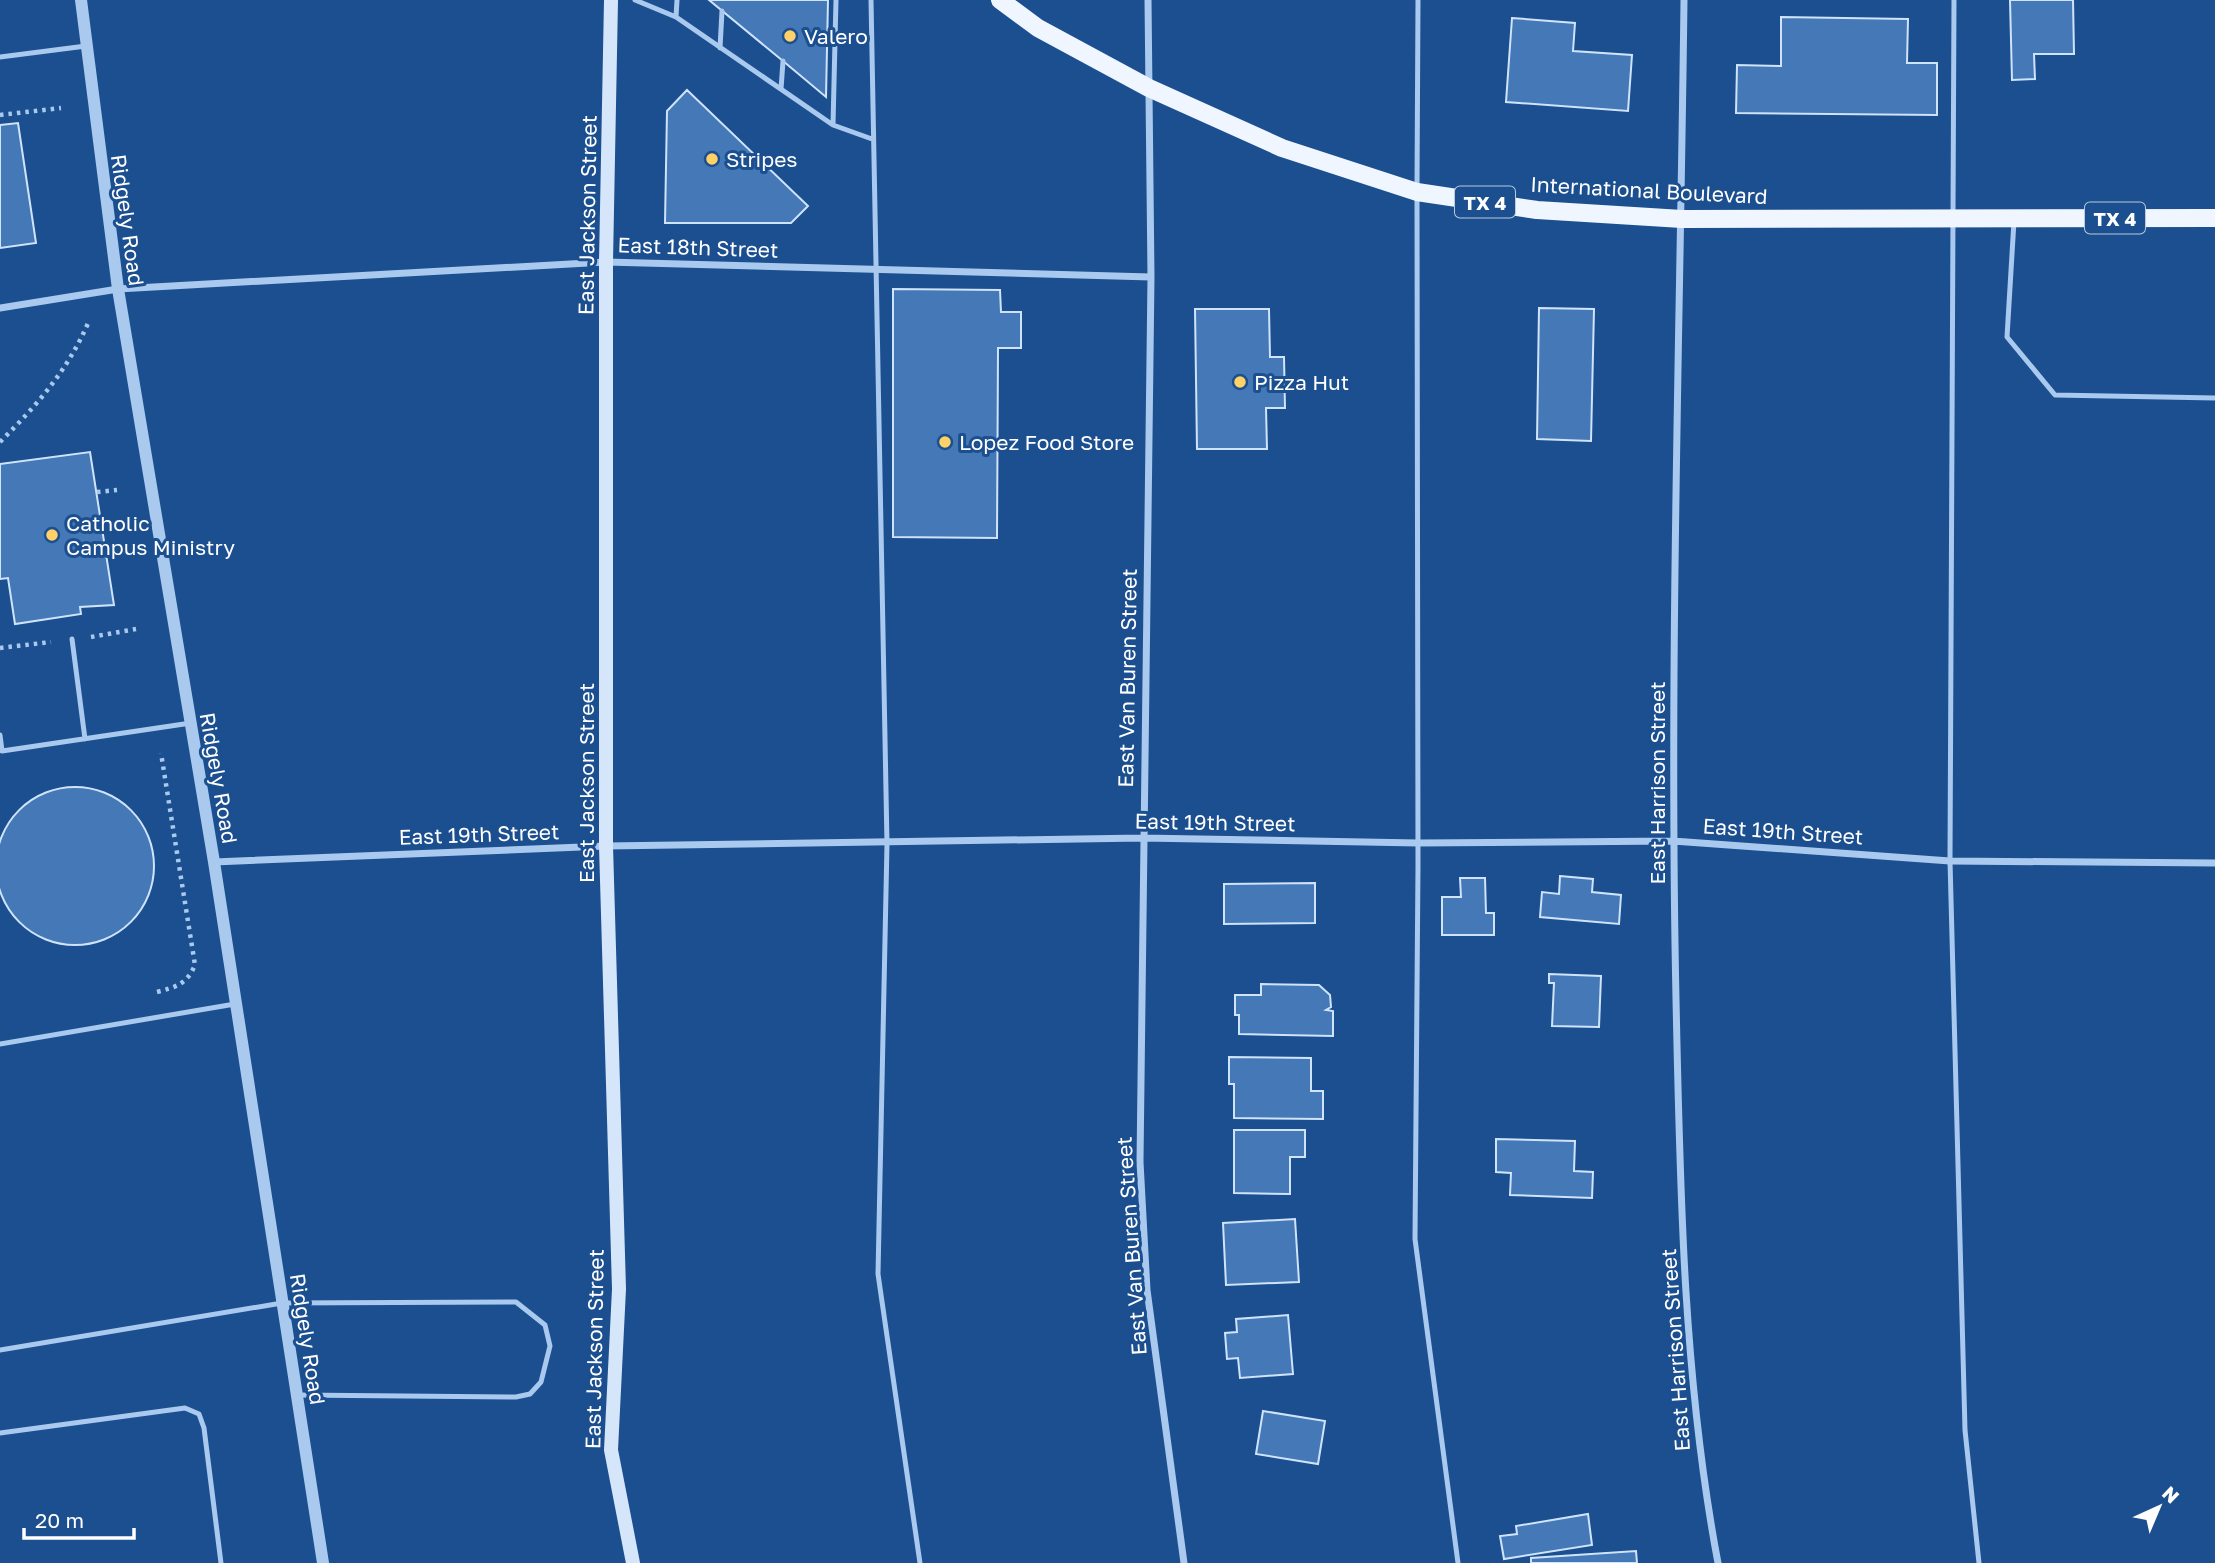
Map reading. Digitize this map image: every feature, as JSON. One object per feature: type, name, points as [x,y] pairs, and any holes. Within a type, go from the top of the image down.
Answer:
[{"type":"main road","name":"East Jackson Street","points":[[611,0],[606,262],[606,846],[619,1289],[611,1450],[633,1563]]},
{"type":"main road","name":"International Boulevard","points":[[1000,0],[1038,28],[1149,88],[1282,148],[1417,192],[1537,210],[1682,219],[2215,218]]},
{"type":"street","name":"Ridgely Road","points":[[80,0],[118,289],[214,862],[323,1563]]},
{"type":"street","name":"East Van Buren Street","points":[[1148,0],[1151,277],[1140,1162],[1147,1290],[1184,1563]]},
{"type":"street","name":"East Harrison Street","points":[[1684,0],[1673,841],[1681,1197],[1703,1482],[1718,1563]]},
{"type":"street","name":"East 18th Street","points":[[0,308],[118,289],[606,262],[1151,277]]},
{"type":"street","name":"East 19th Street","points":[[214,862],[606,846],[887,844],[1142,838],[1418,843],[1673,841],[1950,861],[2215,863]]},
{"type":"lane","points":[[635,0],[676,17],[833,125],[872,139]]},
{"type":"lane","points":[[676,17],[677,0]]},
{"type":"lane","points":[[833,125],[836,0]]},
{"type":"lane","points":[[872,0],[872,139],[887,844],[878,1274],[920,1563]]},
{"type":"lane","points":[[1418,0],[1415,1239],[1458,1563]]},
{"type":"lane","points":[[1954,0],[1950,861],[1965,1430],[1979,1563]]},
{"type":"lane","points":[[720,48],[722,11]]},
{"type":"lane","points":[[0,57],[86,46]]},
{"type":"lane","points":[[781,89],[783,61]]},
{"type":"lane","points":[[2015,218],[2007,337],[2055,395],[2215,398]]},
{"type":"lane","points":[[72,639],[85,739]]},
{"type":"lane","points":[[0,735],[2,751],[191,723]]},
{"type":"lane","points":[[0,1044],[236,1004]]},
{"type":"lane","points":[[0,1350],[282,1303],[516,1302],[545,1325],[550,1346],[541,1382],[530,1394],[516,1397],[297,1395]]},
{"type":"lane","points":[[0,1433],[186,1408],[199,1414],[204,1427],[221,1563]]},
{"type":"path","points":[[0,116],[61,108]]},
{"type":"path","points":[[0,442],[40,402],[59,378],[76,352],[89,321]]},
{"type":"path","points":[[97,492],[117,490]]},
{"type":"path","points":[[120,633],[136,629]]},
{"type":"path","points":[[157,992],[180,986],[190,978],[195,965],[161,753]]},
{"type":"building","name":"Valero","points":[[709,0],[828,0],[826,97],[783,61]]},
{"type":"building","points":[[2010,0],[2073,0],[2074,54],[2034,54],[2035,79],[2012,80]]},
{"type":"building","points":[[1781,17],[1908,19],[1907,63],[1937,63],[1937,115],[1736,113],[1737,65],[1781,66]]},
{"type":"building","points":[[1512,18],[1575,23],[1573,51],[1632,55],[1628,111],[1506,102]]},
{"type":"building","name":"Stripes","points":[[687,90],[808,206],[791,223],[665,223],[667,111]]},
{"type":"building","points":[[18,123],[36,243],[0,248],[0,125]]},
{"type":"building","name":"Lopez Food Store","points":[[893,289],[1000,290],[1001,312],[1021,312],[1021,348],[998,348],[997,538],[893,537]]},
{"type":"building","points":[[1539,308],[1594,309],[1591,441],[1537,439]]},
{"type":"building","name":"Pizza Hut","points":[[1195,309],[1269,309],[1270,357],[1284,357],[1285,408],[1266,408],[1267,449],[1197,449]]},
{"type":"building","name":"Catholic Campus Ministry","points":[[90,452],[114,605],[80,607],[81,614],[15,624],[8,578],[0,579],[0,464]]},
{"type":"building","points":[[75,787],[105,793],[131,810],[148,836],[154,866],[148,896],[131,922],[105,939],[75,945],[45,939],[19,922],[2,896],[-4,866],[2,836],[19,810],[45,793]]},
{"type":"building","points":[[1560,876],[1593,879],[1592,892],[1621,895],[1619,924],[1540,917],[1542,892],[1559,894]]},
{"type":"building","points":[[1460,878],[1485,878],[1486,913],[1494,913],[1494,935],[1442,935],[1442,897],[1461,897]]},
{"type":"building","points":[[1315,883],[1315,923],[1224,924],[1224,884]]},
{"type":"building","points":[[1549,974],[1601,976],[1599,1027],[1552,1026],[1554,983],[1549,983]]},
{"type":"building","points":[[1261,984],[1319,985],[1330,995],[1331,1007],[1326,1010],[1333,1011],[1333,1036],[1239,1034],[1235,995],[1261,995]]},
{"type":"building","points":[[1229,1057],[1311,1058],[1311,1091],[1323,1091],[1323,1119],[1234,1118],[1234,1084],[1229,1084]]},
{"type":"building","points":[[1234,1130],[1305,1130],[1305,1157],[1290,1157],[1290,1194],[1234,1193]]},
{"type":"building","points":[[1496,1139],[1575,1141],[1574,1171],[1593,1172],[1592,1198],[1510,1195],[1511,1173],[1496,1172]]},
{"type":"building","points":[[1295,1219],[1299,1282],[1226,1285],[1223,1223]]},
{"type":"building","points":[[1288,1315],[1293,1374],[1240,1378],[1238,1358],[1227,1359],[1225,1333],[1237,1332],[1236,1319]]},
{"type":"building","points":[[1263,1411],[1325,1421],[1318,1464],[1256,1454]]},
{"type":"building","points":[[1588,1514],[1592,1545],[1504,1559],[1500,1536],[1517,1534],[1516,1526]]},
{"type":"building","points":[[1636,1551],[1637,1563],[1531,1563],[1531,1558]]},
{"type":"place","name":"Valero","points":[[790,36]]},
{"type":"place","name":"Stripes","points":[[712,159]]},
{"type":"place","name":"Pizza Hut","points":[[1240,382]]},
{"type":"place","name":"Lopez Food Store","points":[[945,442]]},
{"type":"place","name":"Catholic Campus Ministry","points":[[52,535]]}]
